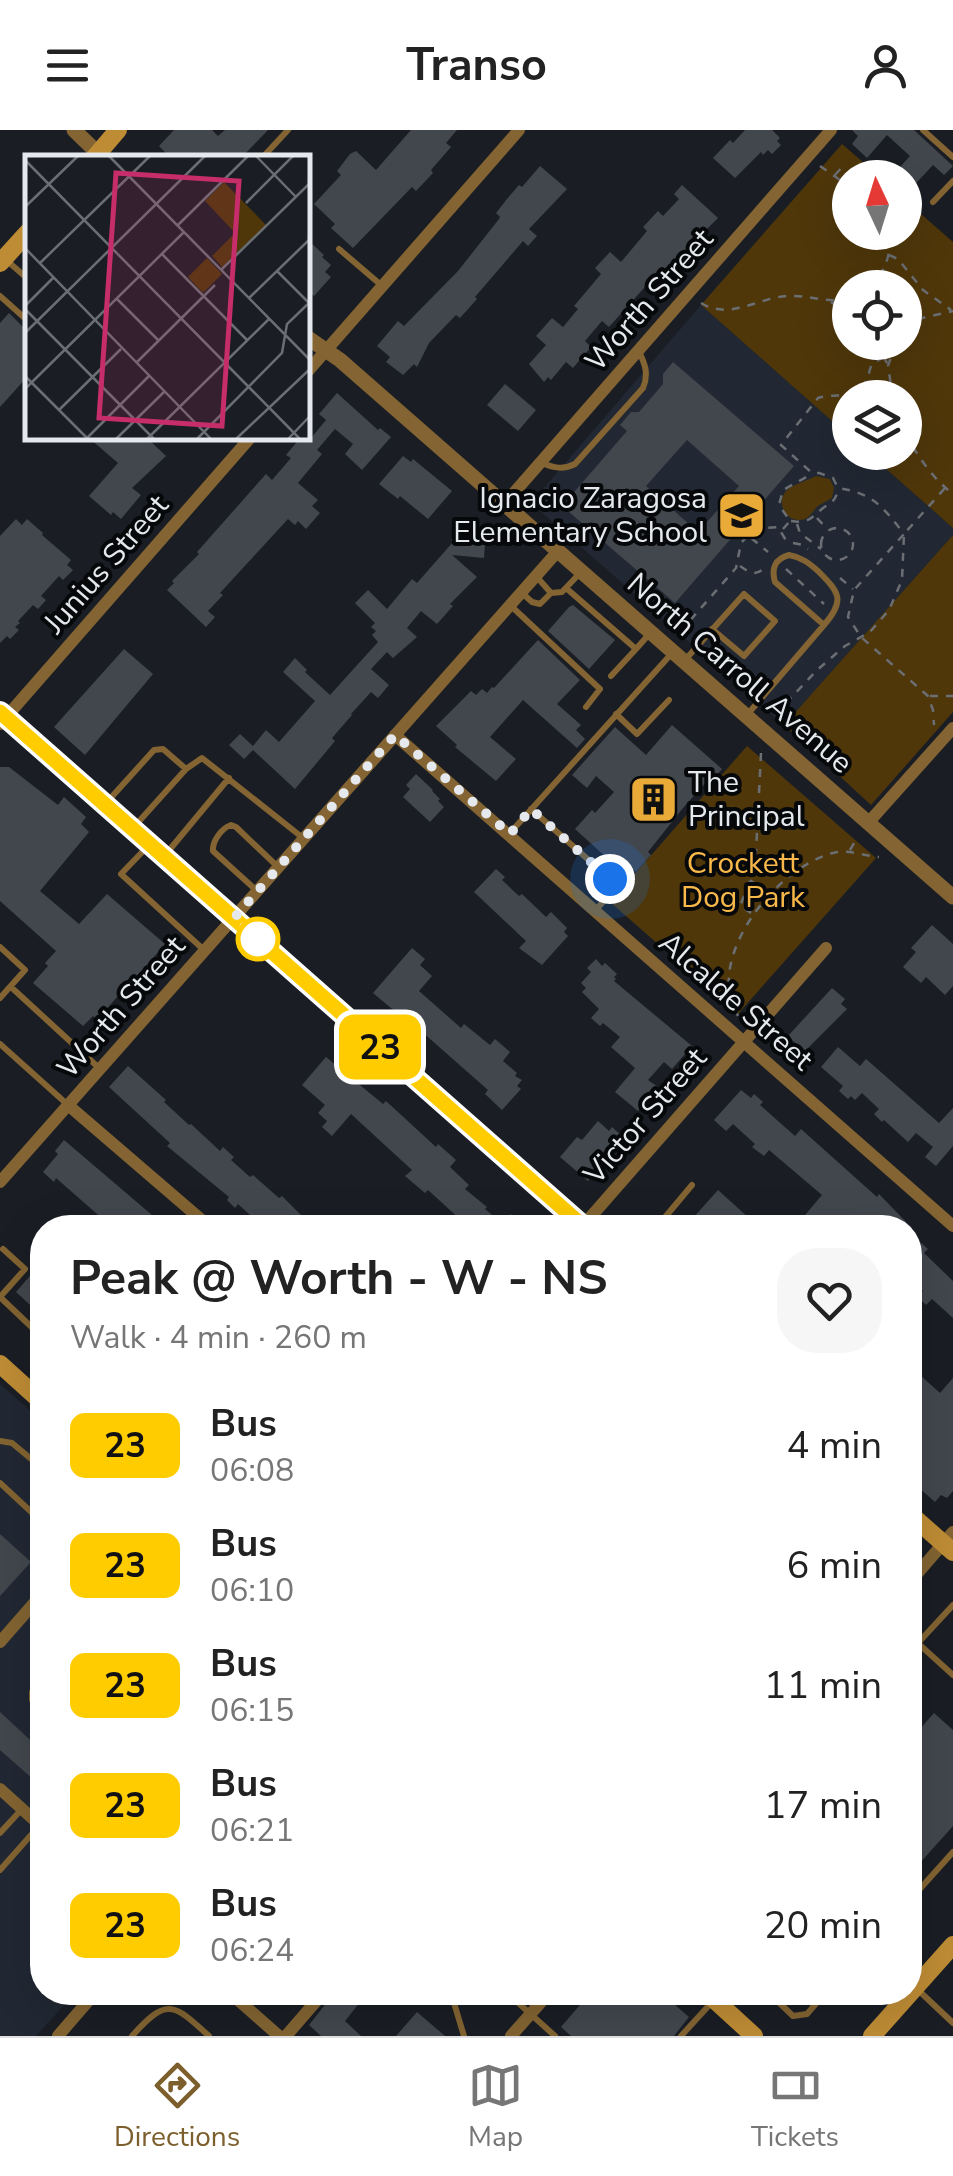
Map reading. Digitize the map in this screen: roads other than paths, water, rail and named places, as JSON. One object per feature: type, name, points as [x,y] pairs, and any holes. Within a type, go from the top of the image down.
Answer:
[{"type":"main road","points":[[99,155],[118,130]]},
{"type":"main road","points":[[2,260],[25,235]]},
{"type":"main road","points":[[2,718],[105,804],[569,1215]]},
{"type":"main road","points":[[0,1364],[30,1391]]},
{"type":"main road","points":[[922,1523],[950,1543]]},
{"type":"main road","points":[[922,1979],[953,1944]]},
{"type":"main road","points":[[720,2005],[754,2036]]},
{"type":"main road","points":[[872,2036],[899,2005]]},
{"type":"street","points":[[74,130],[97,155]]},
{"type":"street","points":[[310,369],[520,130]]},
{"type":"street","name":"Worth Street","points":[[504,503],[831,130]]},
{"type":"street","name":"North Carroll Avenue","points":[[310,339],[951,892]]},
{"type":"street","name":"Junius Street","points":[[2,718],[248,440]]},
{"type":"street","name":"Worth Street","points":[[0,1182],[558,551]]},
{"type":"street","points":[[868,822],[953,728]]},
{"type":"street","name":"Alcalde Street","points":[[395,735],[953,1226]]},
{"type":"street","name":"Victor Street","points":[[593,1215],[826,948]]},
{"type":"street","points":[[68,1105],[196,1215]]},
{"type":"street","points":[[922,1570],[950,1543]]},
{"type":"street","points":[[0,1642],[30,1608]]},
{"type":"street","points":[[0,1790],[30,1815]]},
{"type":"street","points":[[58,2036],[85,2005]]},
{"type":"street","points":[[246,2005],[283,2036],[312,2005]]},
{"type":"street","points":[[511,2036],[538,2005]]},
{"type":"lane","points":[[265,155],[288,130]]},
{"type":"lane","points":[[924,130],[953,157]]},
{"type":"lane","points":[[932,202],[953,180]]},
{"type":"lane","points":[[339,249],[381,285]]},
{"type":"lane","points":[[2,260],[25,277]]},
{"type":"lane","points":[[0,296],[25,318]]},
{"type":"lane","points":[[540,463],[552,468],[575,464],[643,388],[645,364],[638,350]]},
{"type":"lane","points":[[747,716],[836,611],[835,588],[798,556],[782,557],[773,568],[775,582],[824,625]]},
{"type":"lane","points":[[521,592],[540,604],[551,594],[562,592],[582,571]]},
{"type":"lane","points":[[536,576],[551,594]]},
{"type":"lane","points":[[566,588],[636,649]]},
{"type":"lane","points":[[510,834],[616,714],[712,630],[744,594],[775,621],[744,656],[712,630]]},
{"type":"lane","points":[[510,605],[600,689],[586,707]]},
{"type":"lane","points":[[611,676],[652,631]]},
{"type":"lane","points":[[616,714],[637,734],[669,700]]},
{"type":"lane","points":[[105,804],[156,749],[163,749],[186,768]]},
{"type":"lane","points":[[132,828],[186,768],[205,758],[304,838]]},
{"type":"lane","points":[[204,950],[122,874],[157,850],[229,778]]},
{"type":"lane","points":[[531,809],[618,886],[596,911]]},
{"type":"lane","points":[[257,891],[213,851],[214,842],[227,826],[236,827],[278,867]]},
{"type":"lane","points":[[0,947],[25,970],[0,998]]},
{"type":"lane","points":[[11,986],[100,1069]]},
{"type":"lane","points":[[0,1044],[68,1105]]},
{"type":"lane","points":[[667,1215],[692,1186]]},
{"type":"lane","points":[[1,1249],[25,1270],[0,1297],[30,1326]]},
{"type":"lane","points":[[0,1441],[12,1443],[30,1458]]},
{"type":"lane","points":[[0,1484],[30,1511]]},
{"type":"lane","points":[[922,1639],[953,1605]]},
{"type":"lane","points":[[922,1647],[953,1675]]},
{"type":"lane","points":[[0,1833],[22,1809]]},
{"type":"lane","points":[[0,1870],[30,1838]]},
{"type":"lane","points":[[922,1887],[953,1852]]},
{"type":"lane","points":[[922,1994],[953,2023]]},
{"type":"lane","points":[[455,2005],[464,2036]]},
{"type":"lane","points":[[520,2005],[555,2036]]},
{"type":"lane","points":[[681,2036],[703,2005]]},
{"type":"lane","points":[[782,2005],[793,2016],[807,2014],[815,2005]]},
{"type":"lane","points":[[132,2036],[151,2015],[172,2008],[184,2012],[210,2036]]},
{"type":"place","name":"Ignacio Zaragosa Elementary School","points":[[742,515]]},
{"type":"place","name":"The Principal","points":[[653,799]]},
{"type":"park label","name":"Crockett Dog Park","points":[[743,880]]}]
